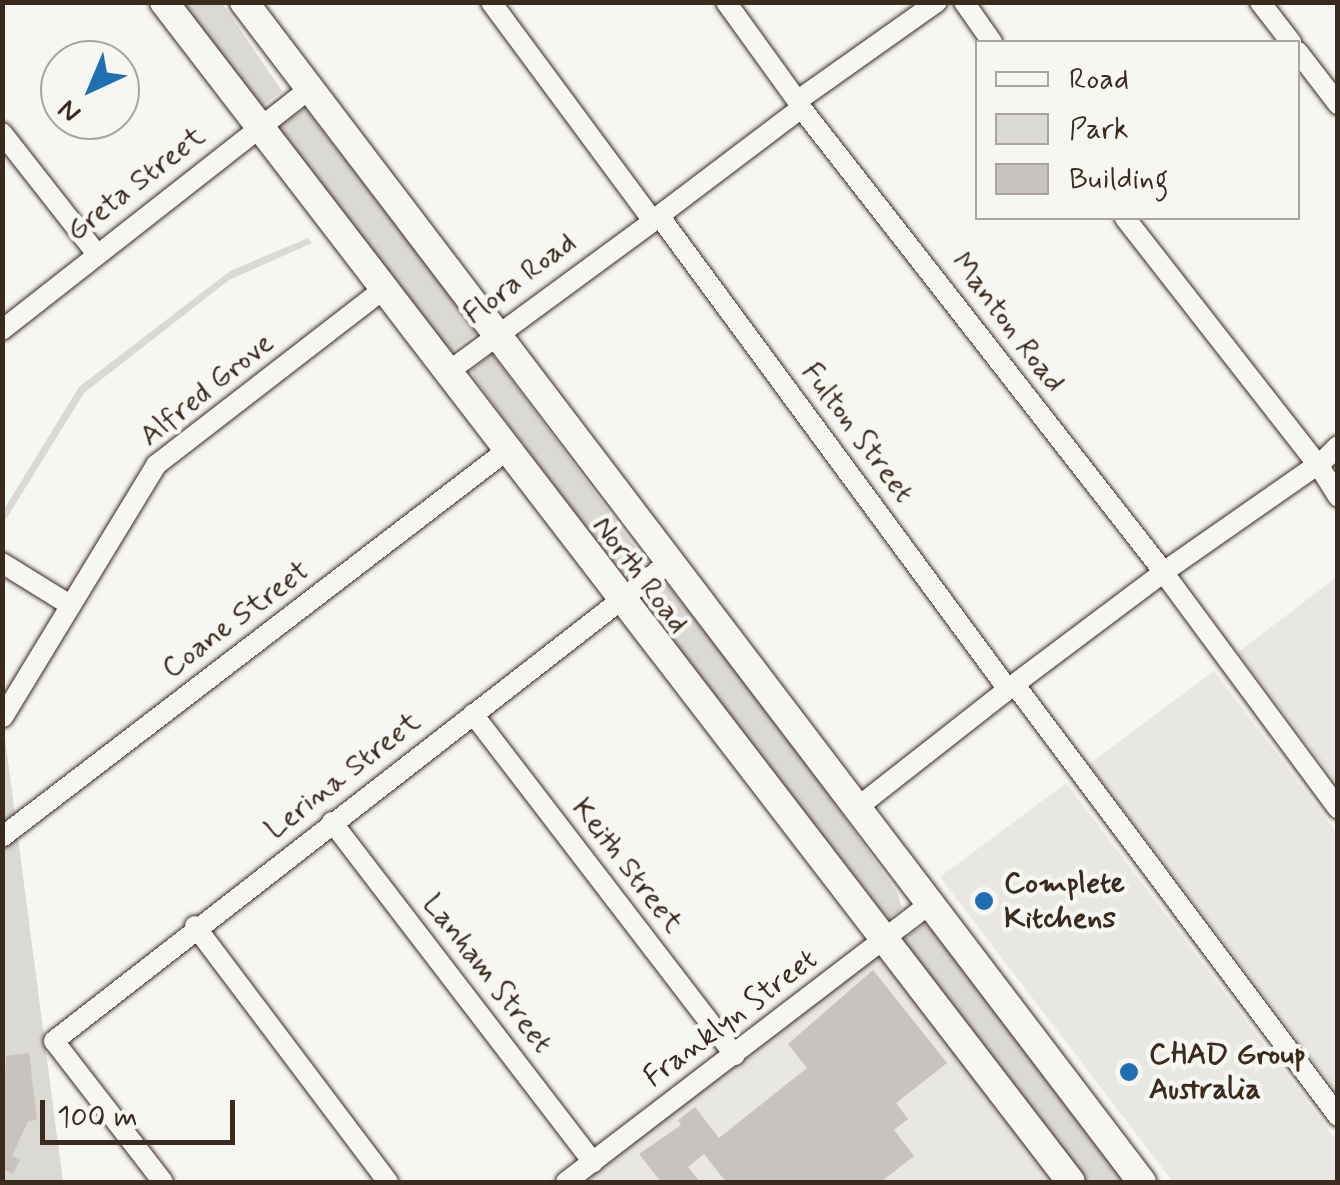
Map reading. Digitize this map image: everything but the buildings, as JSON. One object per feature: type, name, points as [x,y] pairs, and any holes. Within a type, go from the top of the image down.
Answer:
[{"type":"highway","name":"North Road","points":[[164,2],[618,601],[1071,1182]]},
{"type":"highway","name":"North Road","points":[[244,2],[1142,1182]]},
{"type":"street","name":"Fulton Street","points":[[492,2],[1338,1116]]},
{"type":"street","name":"Manton Road","points":[[726,2],[1338,808]]},
{"type":"street","points":[[1260,2],[1289,40]]},
{"type":"street","name":"Flora Road","points":[[448,372],[930,5]]},
{"type":"street","points":[[965,8],[990,40]]},
{"type":"street","points":[[1300,55],[1338,104]]},
{"type":"street","name":"Greta Street","points":[[2,330],[309,89]]},
{"type":"street","points":[[2,133],[96,253]]},
{"type":"street","points":[[1127,220],[1336,496]]},
{"type":"street","name":"Alfred Grove","points":[[3,717],[68,604],[156,465],[384,289]]},
{"type":"street","points":[[858,807],[1337,446]]},
{"type":"street","name":"Coane Street","points":[[2,837],[506,452]]},
{"type":"street","name":"Lerina Street","points":[[163,1182],[54,1041],[195,926],[671,560]]},
{"type":"street","points":[[2,563],[68,604]]},
{"type":"street","name":"Keith Street","points":[[472,714],[735,1055]]},
{"type":"street","name":"Lanham Street","points":[[332,822],[593,1162]]},
{"type":"street","name":"Franklyn Street","points":[[566,1182],[932,902]]},
{"type":"street","points":[[195,926],[388,1182]]},
{"type":"shaded area","points":[[1337,577],[1337,783],[1238,652]]},
{"type":"shaded area","points":[[1214,671],[1337,833],[1337,1092],[1089,764]]},
{"type":"shaded area","points":[[1066,783],[1337,1141],[1337,1182],[1173,1182],[940,877]]},
{"type":"shaded area","points":[[877,953],[1054,1182],[580,1182]]},
{"type":"green space","points":[[176,3],[222,3],[282,91],[260,108]]},
{"type":"green space","points":[[305,108],[471,322],[476,333],[450,352],[277,128]]},
{"type":"green space","points":[[308,238],[312,243],[229,280],[84,393],[3,524],[3,511],[79,387],[230,271]]},
{"type":"green space","points":[[492,354],[638,551],[644,565],[624,580],[474,378],[472,370]]},
{"type":"green space","points":[[665,581],[800,754],[898,894],[902,908],[888,919],[640,600]]},
{"type":"green space","points":[[3,723],[63,1182],[3,1182]]},
{"type":"green space","points":[[924,924],[937,932],[1124,1182],[1087,1182],[905,949],[902,941]]},
{"type":"place","name":"Complete Kitchens","points":[[984,901]]},
{"type":"place","name":"CHAD Group Australia","points":[[1129,1072]]}]
